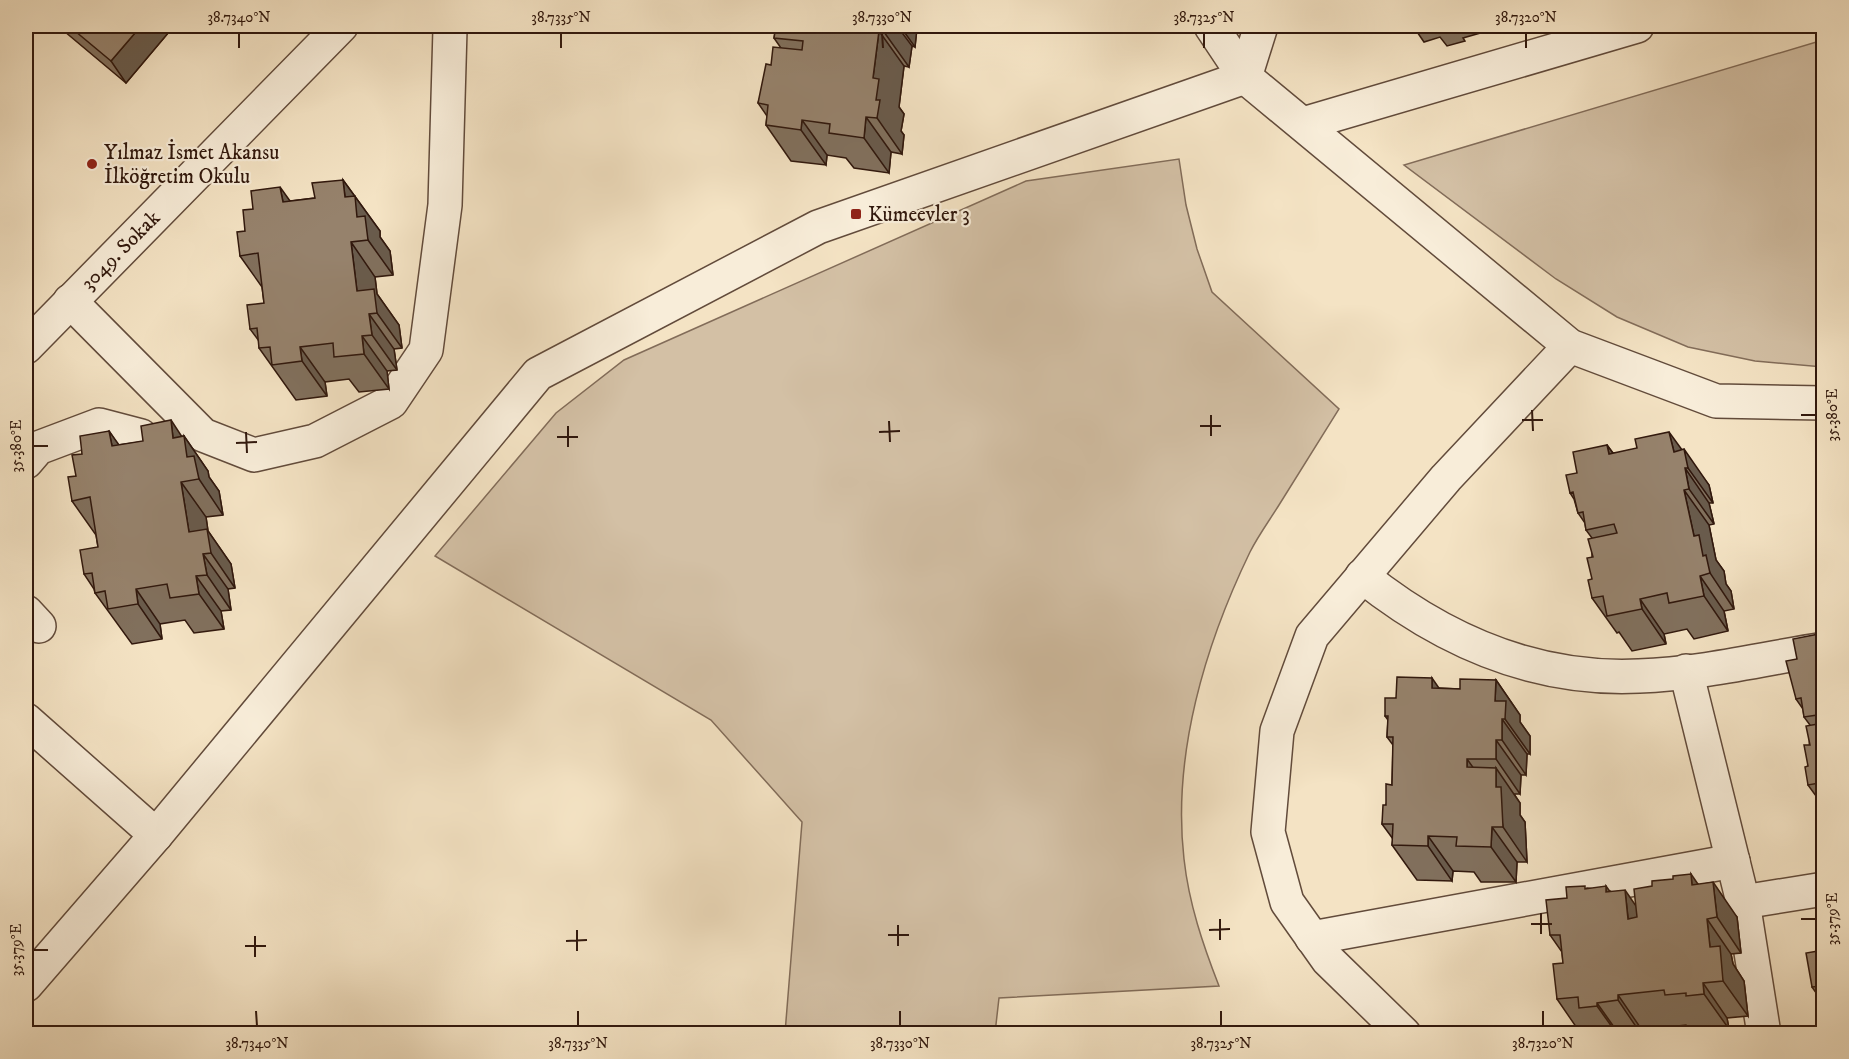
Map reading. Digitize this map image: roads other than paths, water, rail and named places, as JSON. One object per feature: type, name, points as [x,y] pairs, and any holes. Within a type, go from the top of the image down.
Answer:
[{"type":"street","name":"3049. Sokak","points":[[26,347],[341,26]]},
{"type":"street","points":[[70,301],[202,435],[254,454],[315,441],[391,402],[426,350],[445,205],[450,29],[448,26]]},
{"type":"street","points":[[1211,26],[1245,76],[1570,346],[1716,401],[1824,403]]},
{"type":"street","points":[[1245,76],[1261,26]]},
{"type":"street","points":[[1303,124],[1637,26]]},
{"type":"street","points":[[26,985],[156,835],[538,374],[818,227],[1245,76]]},
{"type":"street","points":[[1404,1034],[1328,960],[1287,902],[1268,832],[1277,731],[1312,636],[1446,478],[1570,346]]},
{"type":"street","points":[[26,462],[38,448],[99,425],[141,436]]},
{"type":"street","points":[[1362,576],[1392,600],[1458,640],[1494,654],[1541,667],[1589,675],[1638,676],[1686,671],[1824,649]]},
{"type":"street","points":[[1686,671],[1743,902],[1764,1034]]},
{"type":"street","points":[[26,720],[156,835]]},
{"type":"street","points":[[1312,938],[1733,861]]},
{"type":"street","points":[[1743,902],[1824,889]]},
{"type":"place","name":"Yılmaz İsmet Akansu İlköğretim Okulu","points":[[92,164]]},
{"type":"place","name":"Kümeevler 3","points":[[856,214]]}]
